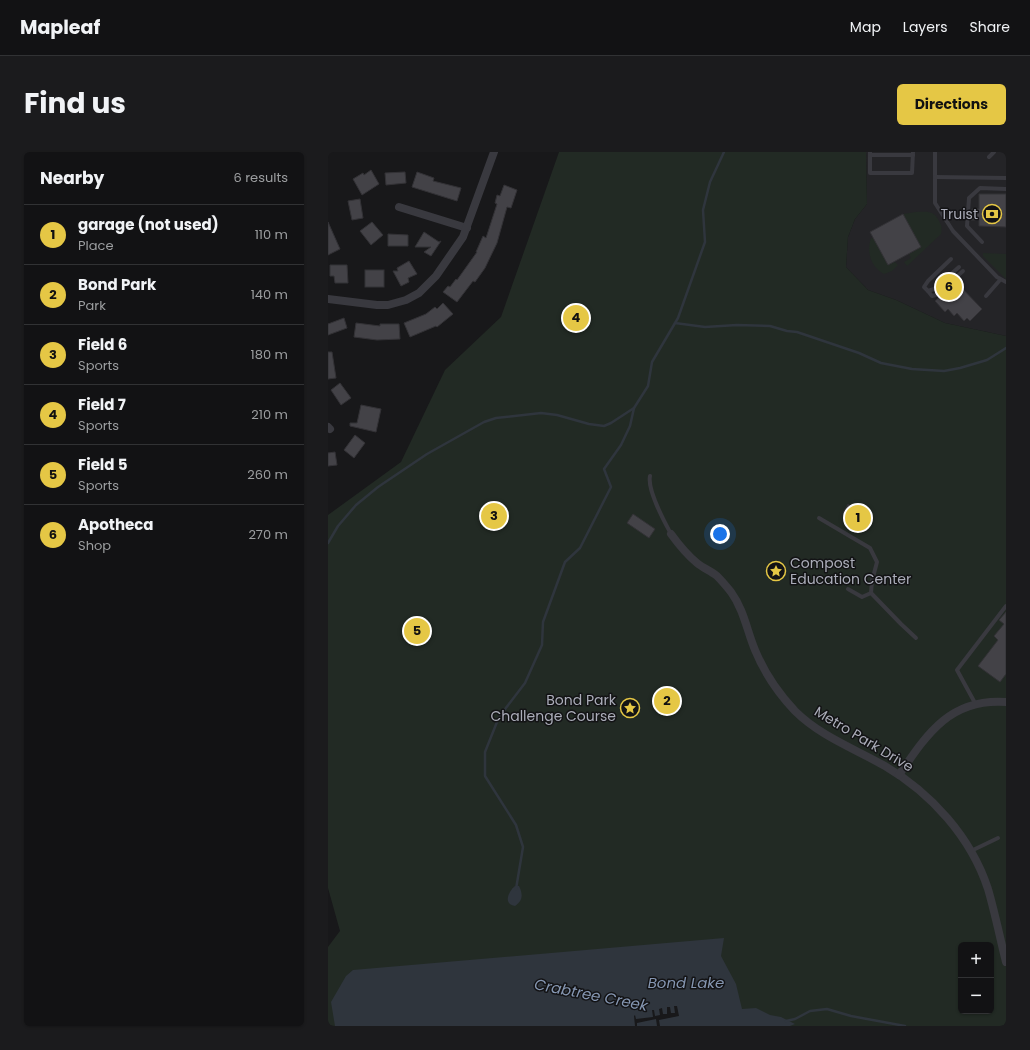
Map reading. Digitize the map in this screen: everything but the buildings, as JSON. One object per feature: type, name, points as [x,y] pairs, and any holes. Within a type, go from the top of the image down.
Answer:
[{"type":"street","points":[[328,299],[377,305],[396,303],[413,297],[424,289],[436,276],[458,246],[467,228],[494,152]]},
{"type":"street","points":[[399,207],[467,228]]},
{"type":"street","name":"Metro Park Drive","points":[[671,534],[682,550],[698,564],[717,576],[731,591],[744,616],[756,652],[774,685],[796,711],[809,723],[825,734],[899,775],[920,791],[944,815],[970,851],[980,869],[987,888],[1006,962]]},
{"type":"street","points":[[899,775],[922,742],[935,727],[953,713],[975,703],[1006,702]]},
{"type":"lane","points":[[935,152],[935,203],[953,231],[1000,280],[1006,282]]},
{"type":"lane","points":[[989,157],[994,152]]},
{"type":"lane","points":[[870,153],[913,154],[912,173],[870,173],[870,153]]},
{"type":"lane","points":[[935,177],[1006,178]]},
{"type":"lane","points":[[982,242],[967,226],[969,198],[980,188],[1006,189]]},
{"type":"lane","points":[[951,259],[928,281],[924,287],[932,296],[936,296],[962,271]]},
{"type":"lane","points":[[928,291],[934,289],[959,267]]},
{"type":"lane","points":[[986,296],[1000,280]]},
{"type":"lane","points":[[650,476],[649,482],[653,497],[671,534]]},
{"type":"lane","points":[[819,518],[870,548],[877,562],[872,581],[871,593],[900,624],[916,638]]},
{"type":"lane","points":[[848,589],[862,597],[871,593]]},
{"type":"lane","points":[[975,703],[957,670],[1006,606]]},
{"type":"lane","points":[[970,851],[998,838]]},
{"type":"shaded area","points":[[559,152],[866,152],[867,204],[855,219],[848,237],[846,267],[868,290],[896,300],[945,323],[1006,336],[1006,1026],[328,1026],[328,947],[340,931],[328,888],[328,515],[401,462],[445,370],[501,317]]},
{"type":"shaded area","points":[[866,152],[1006,152],[1006,336],[945,323],[896,300],[868,290],[846,267],[848,237],[855,219],[867,204]]},
{"type":"shaded area","points":[[916,212],[932,213],[937,217],[942,229],[941,234],[907,266],[904,262],[911,258],[909,254],[921,247],[903,214]]},
{"type":"shaded area","points":[[871,238],[874,239],[888,265],[895,262],[898,265],[892,271],[884,274],[873,263],[869,254]]},
{"type":"shaded area","points":[[983,253],[1006,254],[1006,279],[983,256]]},
{"type":"water","points":[[515,886],[519,886],[522,895],[520,902],[515,906],[509,903],[508,898],[510,891]]},
{"type":"water","name":"Bond Lake","points":[[724,938],[721,956],[736,984],[742,1009],[756,1008],[795,1024],[790,1026],[335,1026],[331,1002],[346,976],[353,970]]},
{"type":"pier","points":[[674,1006],[677,1006],[679,1016],[659,1020],[660,1026],[657,1026],[656,1019],[637,1023],[637,1026],[635,1026],[635,1015],[636,1019],[653,1017],[652,1010],[654,1010],[655,1016],[660,1015],[659,1009],[662,1008],[663,1014],[667,1014],[667,1007],[670,1007],[671,1013],[675,1013]]},
{"type":"waterway","points":[[516,889],[523,847],[516,825],[485,776],[485,752],[499,717],[525,683],[542,645],[543,622],[565,562],[580,548],[611,487],[604,469],[621,445],[630,426],[634,408],[648,386],[652,362],[678,318],[705,242],[703,210],[710,182],[724,152]]},
{"type":"waterway","points":[[675,323],[705,327],[737,325],[770,326],[797,332],[859,353],[881,363],[912,369],[944,371],[960,368],[987,360],[1006,348]]},
{"type":"waterway","points":[[328,543],[338,526],[356,505],[378,487],[427,454],[484,422],[496,418],[541,413],[557,415],[589,424],[604,426],[634,408]]},
{"type":"waterway","points":[[786,1021],[795,1019],[810,1011],[827,1009],[851,1016],[905,1026]]},
{"type":"place","name":"Truist","points":[[992,214]]},
{"type":"place","name":"Apotheca","points":[[949,287]]},
{"type":"place","name":"Field 7","points":[[576,318]]},
{"type":"place","name":"Field 6","points":[[494,516]]},
{"type":"place","name":"garage (not used)","points":[[858,518]]},
{"type":"place","name":"Compost Education Center","points":[[776,571]]},
{"type":"place","name":"Field 5","points":[[417,631]]},
{"type":"place","name":"Bond Park","points":[[667,701]]},
{"type":"place","name":"Bond Park Challenge Course","points":[[630,708]]},
{"type":"water label","name":"Crabtree Creek","points":[[591,995]]}]
